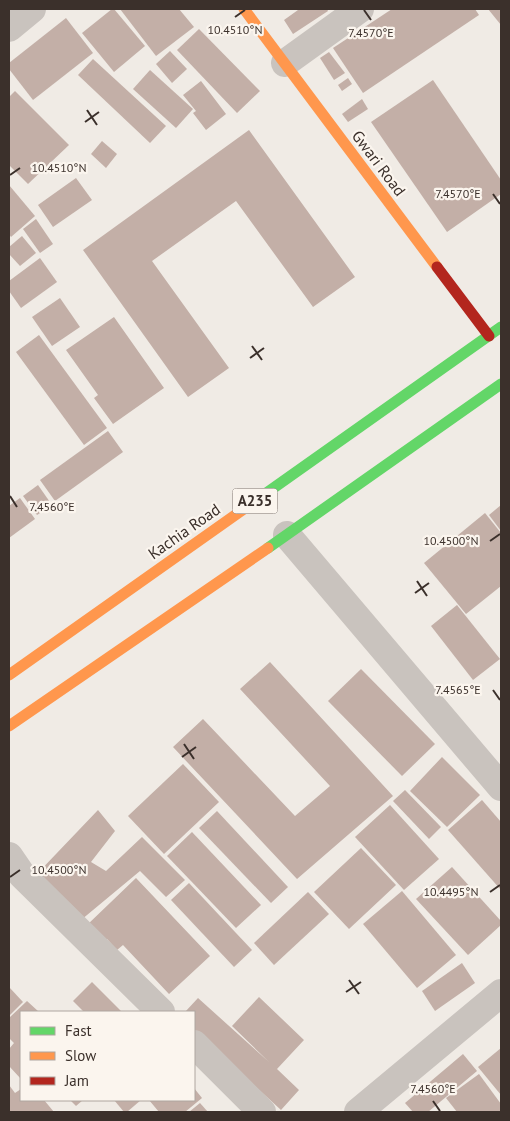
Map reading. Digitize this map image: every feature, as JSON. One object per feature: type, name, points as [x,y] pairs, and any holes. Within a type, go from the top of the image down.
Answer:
[{"type":"main road","name":"Gwari Road","points":[[244,9],[489,336]]},
{"type":"main road","name":"Kachia Road","points":[[9,675],[501,327]]},
{"type":"main road","name":"A235","points":[[9,726],[287,536],[501,384]]},
{"type":"street","points":[[9,28],[32,9]]},
{"type":"street","points":[[285,63],[360,9]]},
{"type":"street","points":[[287,536],[501,787]]},
{"type":"street","points":[[9,856],[22,875],[160,1011]]},
{"type":"street","points":[[358,1112],[501,993]]},
{"type":"street","points":[[195,1045],[262,1112]]},
{"type":"building","points":[[112,9],[145,46],[114,72],[82,33]]},
{"type":"building","points":[[120,9],[179,9],[194,27],[156,56]]},
{"type":"building","points":[[297,9],[327,9],[328,11],[293,34],[284,20]]},
{"type":"building","points":[[392,9],[475,9],[479,15],[363,93],[333,48]]},
{"type":"building","points":[[488,9],[501,9],[501,25]]},
{"type":"building","points":[[66,18],[93,53],[33,100],[9,69],[9,63]]},
{"type":"building","points":[[199,29],[260,91],[237,113],[177,50]]},
{"type":"building","points":[[170,51],[187,69],[172,83],[156,64]]},
{"type":"building","points":[[329,52],[345,73],[334,80],[320,58]]},
{"type":"building","points":[[93,59],[166,126],[150,143],[78,75]]},
{"type":"building","points":[[150,70],[193,109],[176,128],[133,89]]},
{"type":"building","points":[[348,78],[352,84],[342,91],[338,85]]},
{"type":"building","points":[[433,80],[501,180],[501,194],[447,232],[371,122]]},
{"type":"building","points":[[201,81],[226,114],[206,130],[193,113],[196,111],[183,95]]},
{"type":"building","points":[[15,91],[69,145],[28,184],[9,165],[9,97]]},
{"type":"building","points":[[362,99],[368,109],[348,122],[342,114]]},
{"type":"building","points":[[249,130],[355,277],[313,307],[236,201],[152,261],[229,368],[188,397],[83,250]]},
{"type":"building","points":[[102,141],[117,154],[106,168],[91,154]]},
{"type":"building","points":[[76,178],[92,200],[53,227],[38,205]]},
{"type":"building","points":[[9,185],[35,216],[11,237],[9,234]]},
{"type":"building","points":[[36,219],[53,244],[40,253],[23,229]]},
{"type":"building","points":[[22,236],[36,253],[20,266],[9,254],[9,247]]},
{"type":"building","points":[[40,258],[57,282],[21,308],[9,291],[9,281]]},
{"type":"building","points":[[60,298],[80,327],[52,346],[32,317]]},
{"type":"building","points":[[114,317],[164,388],[113,424],[94,398],[98,395],[66,350]]},
{"type":"building","points":[[39,335],[107,428],[84,445],[16,352]]},
{"type":"building","points":[[108,431],[123,452],[55,501],[40,480]]},
{"type":"building","points":[[38,485],[52,505],[37,515],[23,496]]},
{"type":"building","points":[[20,498],[35,519],[9,538],[9,506]]},
{"type":"building","points":[[501,505],[501,531],[489,515]]},
{"type":"building","points":[[485,513],[501,533],[501,586],[466,614],[424,563]]},
{"type":"building","points":[[457,605],[500,659],[473,680],[431,626]]},
{"type":"building","points":[[270,662],[393,796],[297,879],[173,747],[203,719],[295,816],[330,786],[240,689]]},
{"type":"building","points":[[361,669],[435,744],[402,776],[328,701]]},
{"type":"building","points":[[442,757],[480,795],[447,827],[410,791]]},
{"type":"building","points":[[183,764],[219,802],[164,854],[128,816]]},
{"type":"building","points":[[405,790],[441,827],[429,839],[393,801]]},
{"type":"building","points":[[482,800],[501,822],[501,890],[448,830]]},
{"type":"building","points":[[390,805],[439,859],[404,890],[355,837]]},
{"type":"building","points":[[98,810],[115,831],[91,862],[106,871],[142,837],[185,880],[166,897],[140,871],[81,920],[35,876]]},
{"type":"building","points":[[217,811],[288,887],[271,903],[199,828]]},
{"type":"building","points":[[192,832],[261,905],[236,928],[167,856]]},
{"type":"building","points":[[361,848],[396,885],[349,929],[314,892]]},
{"type":"building","points":[[452,867],[501,921],[501,925],[468,955],[416,899]]},
{"type":"building","points":[[136,878],[210,956],[169,994],[123,945],[117,950],[107,939],[103,943],[86,926]]},
{"type":"building","points":[[189,883],[252,950],[234,967],[171,900]]},
{"type":"building","points":[[402,891],[456,955],[417,988],[363,924]]},
{"type":"building","points":[[308,892],[329,914],[274,965],[254,943]]},
{"type":"building","points":[[462,963],[475,983],[435,1011],[422,991]]},
{"type":"building","points":[[92,982],[121,1011],[83,1011],[73,1001]]},
{"type":"building","points":[[9,987],[23,1002],[9,1016]]},
{"type":"building","points":[[259,997],[304,1040],[277,1069],[299,1090],[281,1110],[195,1031],[195,1011],[186,1011],[198,998],[269,1062],[232,1026]]},
{"type":"building","points":[[27,1001],[38,1011],[20,1011],[20,1078],[9,1066],[9,1049],[14,1043],[9,1038],[9,1018]]},
{"type":"building","points":[[501,1048],[501,1095],[478,1067]]},
{"type":"building","points":[[463,1054],[477,1071],[428,1112],[413,1112],[405,1103]]},
{"type":"building","points":[[479,1074],[501,1104],[501,1112],[457,1112],[446,1098]]},
{"type":"building","points":[[9,1085],[15,1093],[20,1090],[20,1101],[45,1101],[54,1112],[9,1112]]},
{"type":"building","points":[[195,1089],[202,1098],[185,1112],[159,1112],[150,1101],[195,1101]]},
{"type":"building","points":[[71,1101],[82,1101],[76,1106]]},
{"type":"building","points":[[115,1101],[140,1101],[127,1112],[124,1112]]},
{"type":"building","points":[[200,1103],[208,1112],[189,1112]]},
{"type":"traffic: fast","points":[[265,494],[501,327]]},
{"type":"traffic: fast","points":[[268,548],[501,384]]},
{"type":"traffic: slow","points":[[244,9],[437,267]]},
{"type":"traffic: slow","points":[[9,675],[265,494]]},
{"type":"traffic: slow","points":[[9,726],[268,548]]},
{"type":"traffic: jam","points":[[437,267],[489,336]]}]
